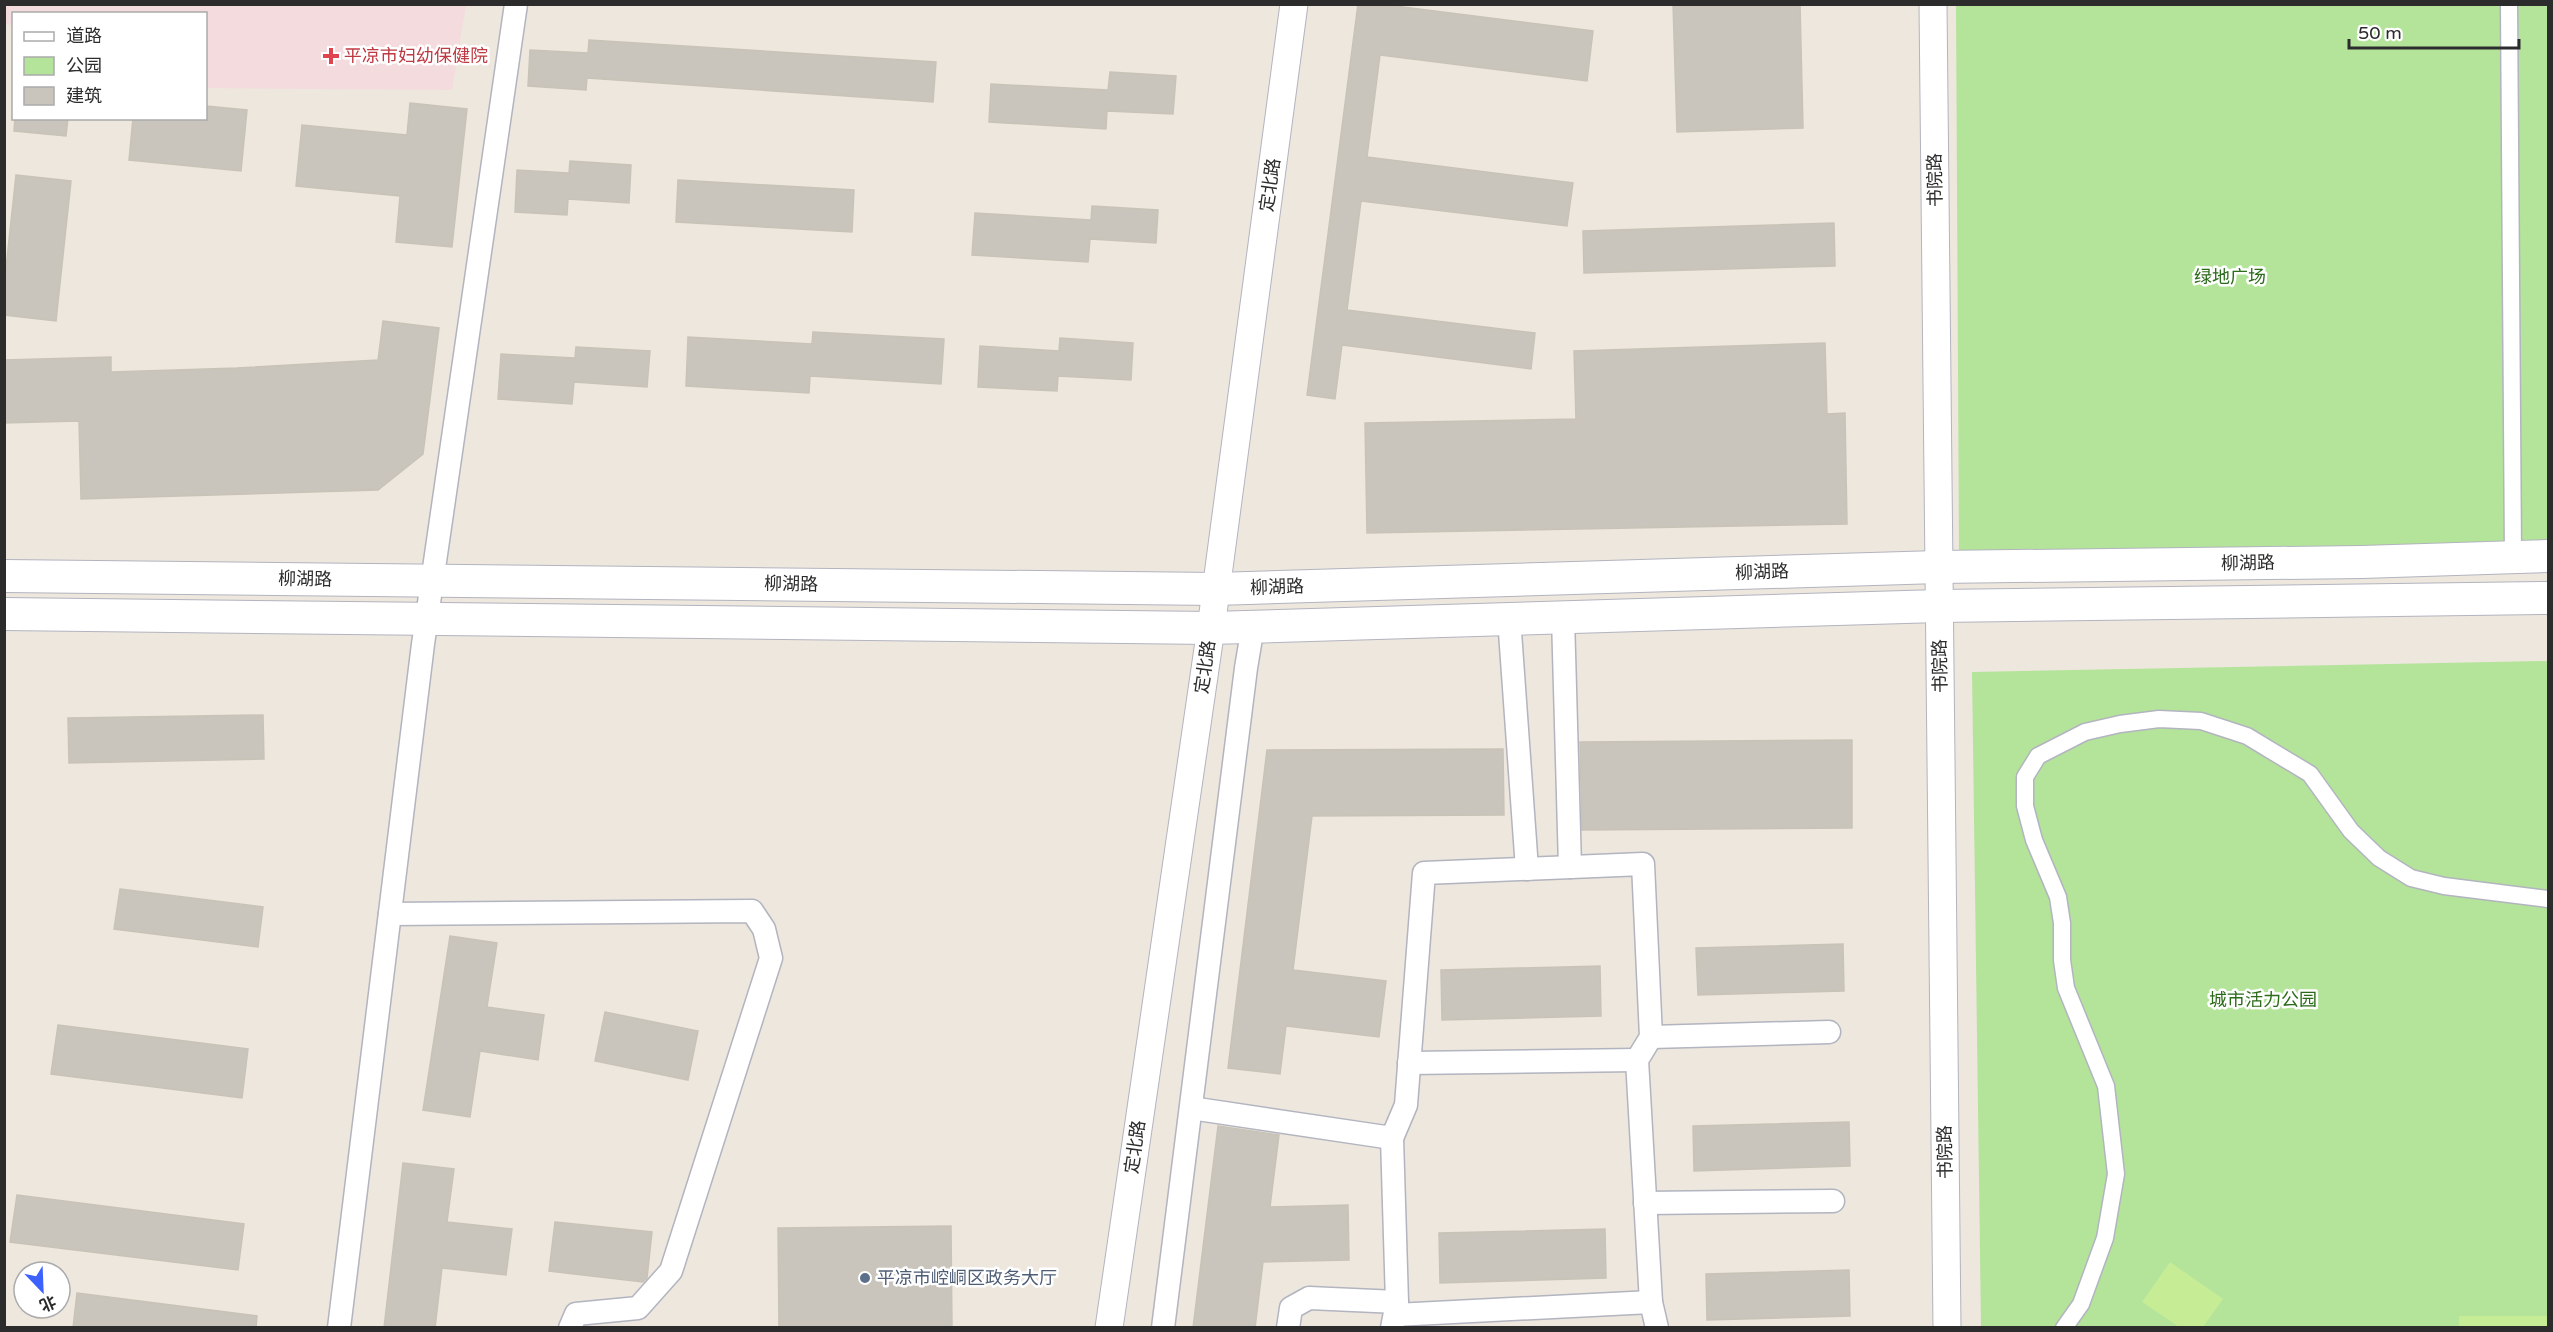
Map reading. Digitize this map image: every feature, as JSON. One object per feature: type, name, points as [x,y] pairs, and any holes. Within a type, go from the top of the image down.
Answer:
[{"type":"main road","name":"柳湖路","points":[[4,576],[1216,589],[1938,567],[2362,562],[2548,556]]},
{"type":"main road","points":[[4,614],[1211,628],[1939,606],[2548,598]]},
{"type":"street","points":[[339,1328],[427,619],[516,4]]},
{"type":"street","name":"定北路","points":[[1109,1328],[1211,628],[1294,4]]},
{"type":"street","name":"书院路","points":[[1933,4],[1947,1328]]},
{"type":"street","points":[[2509,4],[2513,556]]},
{"type":"street","points":[[1563,617],[1570,867]]},
{"type":"street","points":[[1509,618],[1527,869]]},
{"type":"street","points":[[1163,1328],[1253,626]]},
{"type":"street","points":[[2064,1328],[2080,1304],[2105,1238],[2116,1174],[2106,1086],[2066,988],[2061,960],[2062,923],[2058,897],[2034,840],[2025,806],[2025,777],[2038,756],[2085,732],[2120,724],[2159,719],[2201,722],[2247,736],[2310,774],[2351,831],[2379,858],[2411,879],[2444,886],[2548,899]]},
{"type":"street","points":[[1395,1315],[1392,1138],[1406,1105],[1424,873],[1643,864],[1651,1037],[1637,1060],[1650,1302],[1657,1328]]},
{"type":"street","points":[[390,914],[752,911],[764,929],[771,958],[671,1271],[638,1308],[576,1314],[570,1328]]},
{"type":"street","points":[[1651,1037],[1829,1032]]},
{"type":"street","points":[[1409,1063],[1637,1060]]},
{"type":"street","points":[[1191,1108],[1392,1138]]},
{"type":"street","points":[[1645,1203],[1833,1201]]},
{"type":"street","points":[[1288,1328],[1291,1308],[1309,1298],[1395,1315],[1650,1302]]},
{"type":"shaded area","name":"平凉市妇幼保健院","points":[[5,4],[466,4],[452,90],[207,88],[207,12],[12,12],[12,25],[5,24]]},
{"type":"green space","name":"绿地广场","points":[[1956,5],[2548,5],[2548,546],[1959,552]]},
{"type":"green space","name":"城市活力公园","points":[[2548,661],[2548,1327],[1981,1327],[1972,672]]},
{"type":"green space","points":[[2170,1262],[2223,1299],[2203,1327],[2179,1327],[2142,1302]]},
{"type":"green space","points":[[2459,1316],[2548,1316],[2548,1327],[2459,1327]]},
{"type":"building","points":[[1358,4],[1379,4],[1593,31],[1587,81],[1380,55],[1367,157],[1573,183],[1567,226],[1361,201],[1347,310],[1535,333],[1531,369],[1342,345],[1335,399],[1307,395]]},
{"type":"building","points":[[1673,4],[1800,4],[1803,128],[1677,132]]},
{"type":"building","points":[[589,40],[936,62],[933,102],[587,78],[586,90],[528,86],[530,50],[588,53]]},
{"type":"building","points":[[1110,72],[1176,76],[1173,114],[1107,111],[1106,129],[989,122],[991,84],[1108,90]]},
{"type":"building","points":[[410,103],[467,109],[452,247],[396,242],[400,196],[296,186],[302,125],[407,135]]},
{"type":"building","points":[[207,106],[247,110],[241,171],[129,160],[133,120],[207,120]]},
{"type":"building","points":[[15,120],[68,120],[66,136],[14,131]]},
{"type":"building","points":[[570,161],[631,165],[629,203],[568,199],[567,215],[515,212],[517,170],[569,173]]},
{"type":"building","points":[[16,175],[71,181],[56,321],[4,315],[4,286]]},
{"type":"building","points":[[678,180],[854,190],[852,232],[676,222]]},
{"type":"building","points":[[1092,206],[1158,210],[1156,243],[1090,239],[1088,262],[972,255],[975,213],[1091,220]]},
{"type":"building","points":[[1834,223],[1835,266],[1584,273],[1583,231]]},
{"type":"building","points":[[383,321],[439,328],[423,454],[378,490],[81,499],[79,421],[4,423],[4,360],[111,357],[111,372],[378,360]]},
{"type":"building","points":[[813,332],[944,339],[941,384],[810,376],[809,393],[686,386],[688,337],[812,344]]},
{"type":"building","points":[[1060,338],[1133,343],[1131,380],[1058,376],[1057,391],[978,387],[980,346],[1059,351]]},
{"type":"building","points":[[1825,343],[1827,414],[1845,413],[1847,524],[1367,533],[1365,423],[1576,419],[1574,351]]},
{"type":"building","points":[[576,347],[650,351],[647,387],[574,382],[572,404],[498,399],[501,354],[575,358]]},
{"type":"building","points":[[263,715],[264,759],[69,763],[68,718]]},
{"type":"building","points":[[1852,740],[1852,828],[1582,830],[1580,742]]},
{"type":"building","points":[[1503,749],[1504,815],[1312,816],[1293,970],[1386,981],[1379,1037],[1286,1026],[1280,1074],[1228,1068],[1267,750]]},
{"type":"building","points":[[120,889],[263,907],[258,947],[114,929]]},
{"type":"building","points":[[450,936],[497,943],[487,1007],[544,1015],[538,1060],[480,1051],[470,1117],[423,1110]]},
{"type":"building","points":[[1843,944],[1844,991],[1698,995],[1696,948]]},
{"type":"building","points":[[1600,966],[1601,1016],[1442,1020],[1441,970]]},
{"type":"building","points":[[605,1012],[698,1031],[688,1080],[595,1061]]},
{"type":"building","points":[[58,1025],[248,1049],[242,1098],[51,1074]]},
{"type":"building","points":[[1849,1122],[1850,1166],[1694,1171],[1693,1126]]},
{"type":"building","points":[[1218,1126],[1279,1135],[1270,1207],[1348,1205],[1349,1260],[1263,1262],[1255,1328],[1193,1328]]},
{"type":"building","points":[[403,1163],[454,1169],[447,1222],[512,1229],[506,1275],[442,1268],[435,1328],[384,1328]]},
{"type":"building","points":[[17,1195],[244,1224],[238,1270],[10,1242]]},
{"type":"building","points":[[555,1222],[652,1232],[647,1278],[643,1282],[549,1271]]},
{"type":"building","name":"平凉市崆峒区政务大厅","points":[[951,1226],[952,1328],[779,1328],[778,1228]]},
{"type":"building","points":[[1605,1229],[1606,1278],[1440,1283],[1439,1233]]},
{"type":"building","points":[[1849,1270],[1850,1316],[1707,1320],[1706,1274]]},
{"type":"building","points":[[77,1293],[257,1316],[256,1328],[73,1328]]},
{"type":"place","name":"平凉市妇幼保健院","points":[[331,56]]},
{"type":"place","name":"平凉市崆峒区政务大厅","points":[[865,1278]]}]
